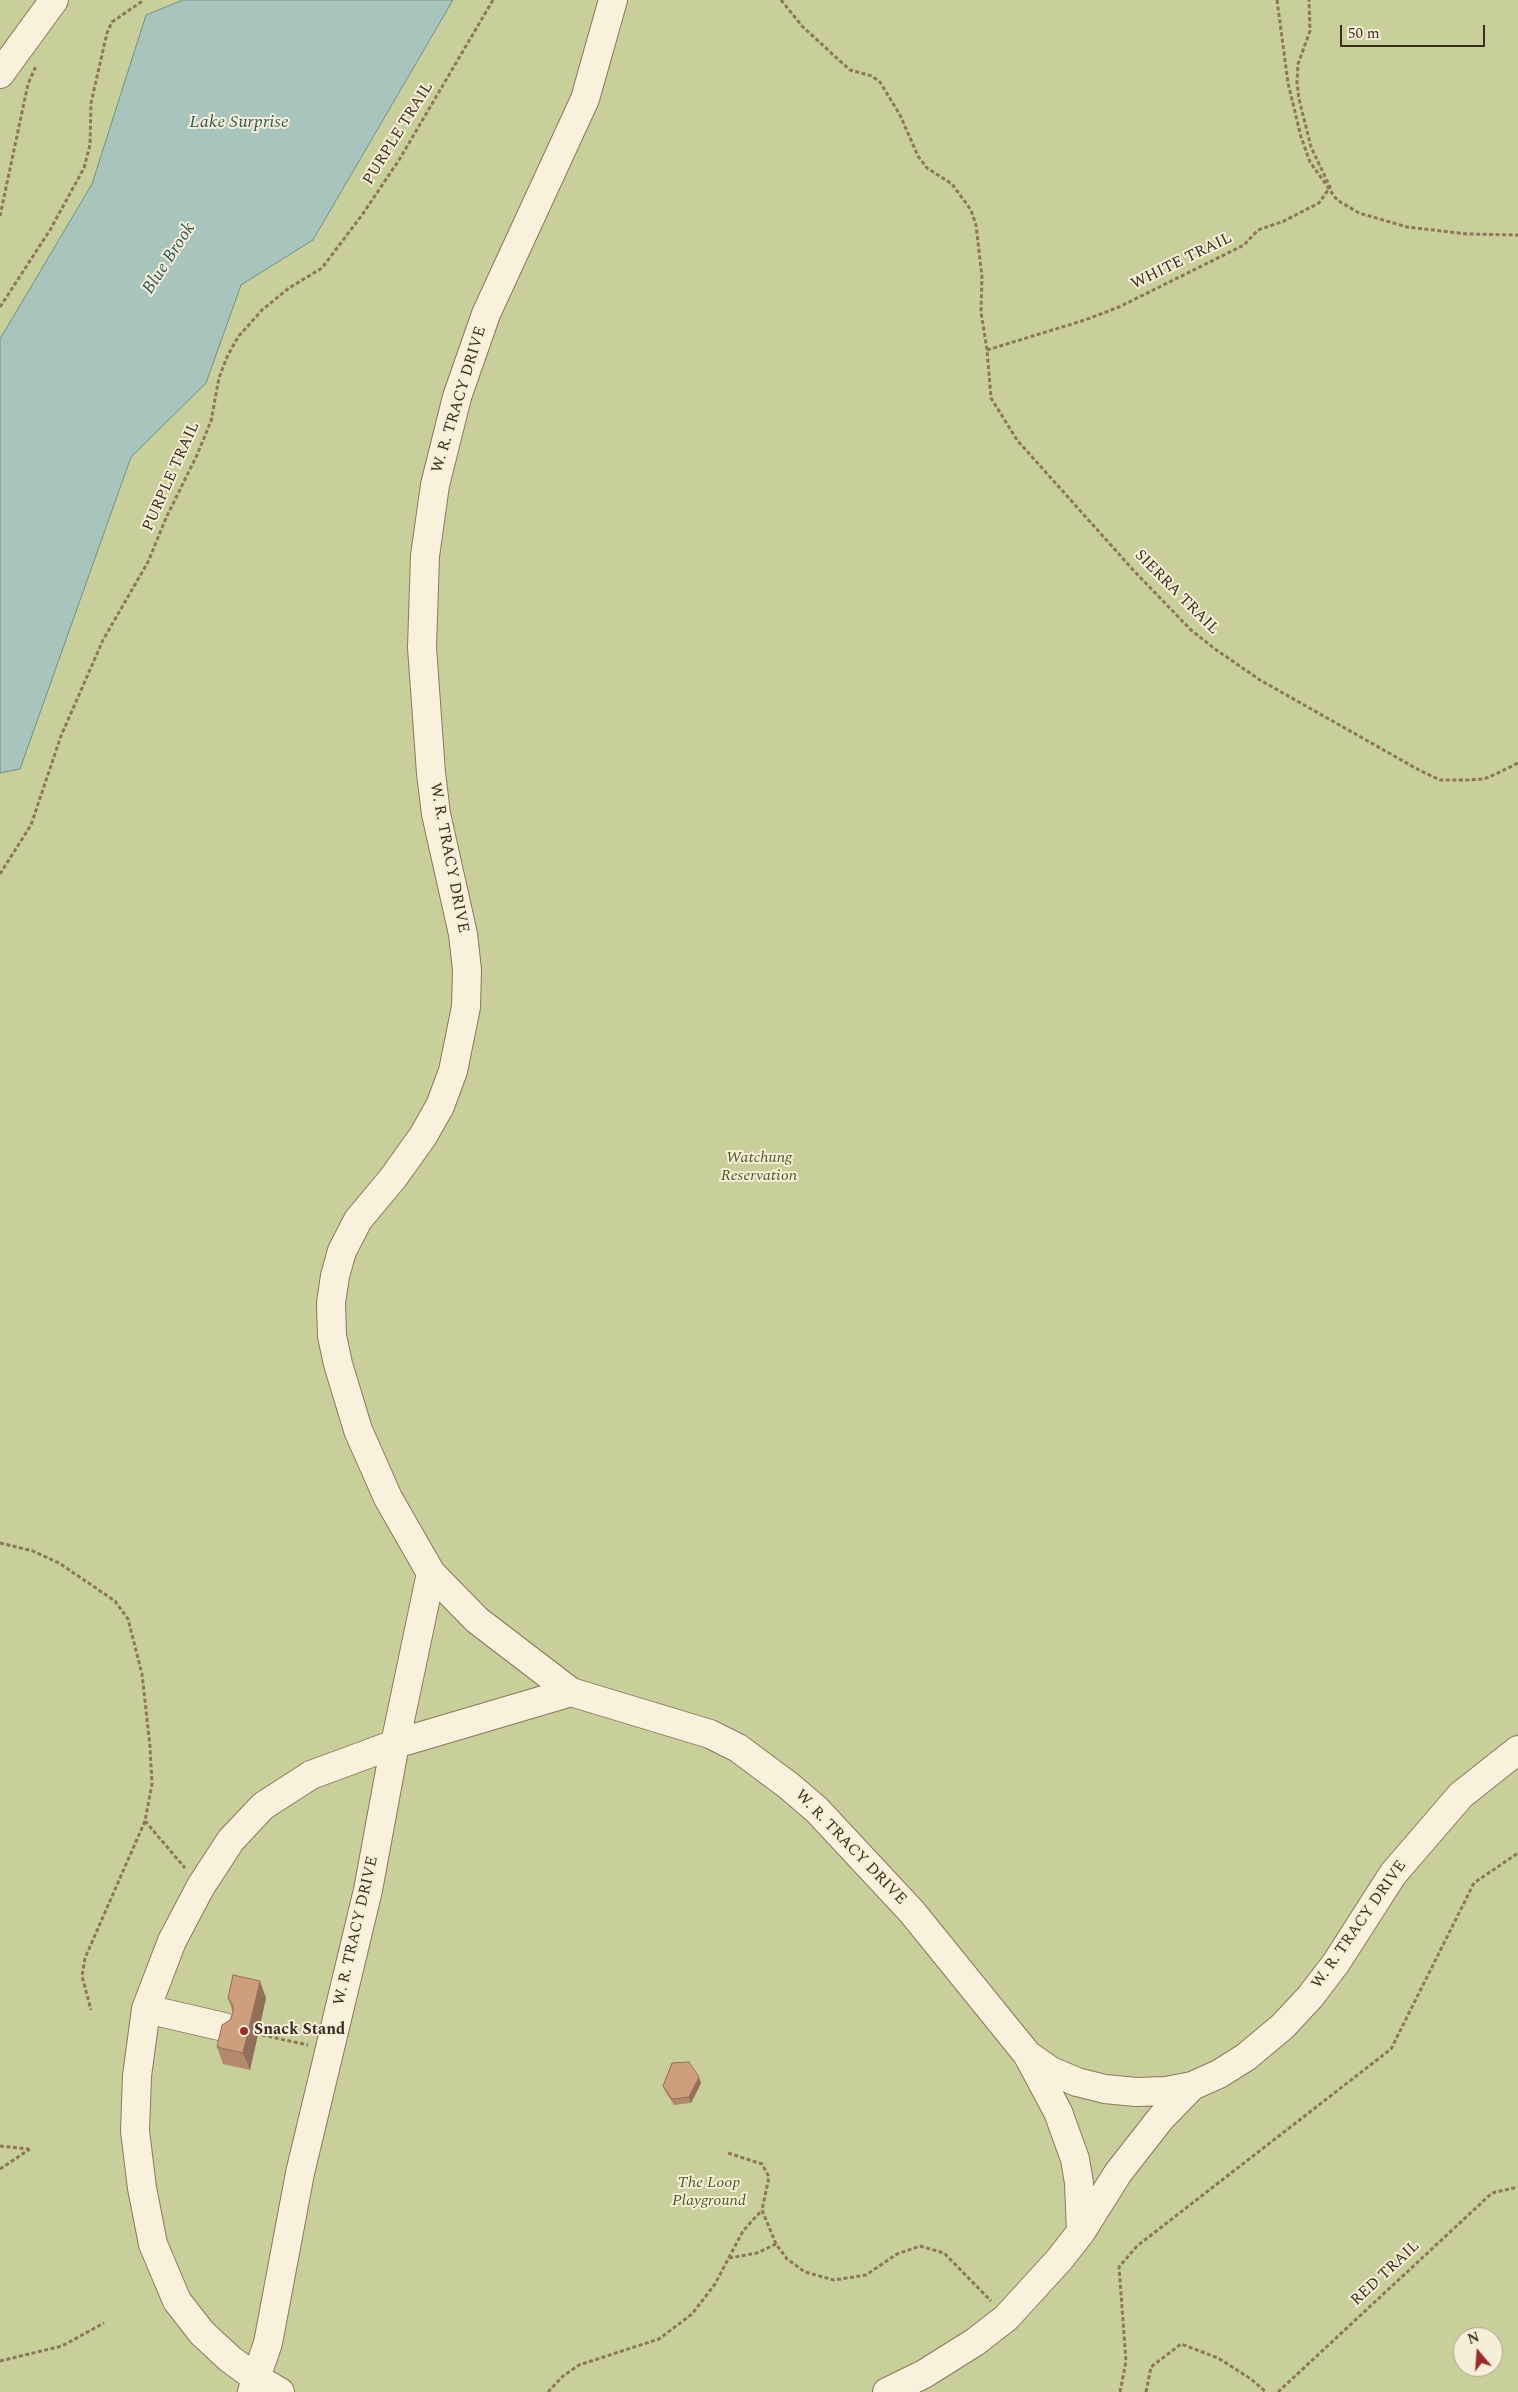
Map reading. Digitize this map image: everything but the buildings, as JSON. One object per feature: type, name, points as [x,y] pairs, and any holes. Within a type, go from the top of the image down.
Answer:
[{"type":"street","points":[[0,74],[54,0]]},
{"type":"street","name":"W. R. TRACY DRIVE","points":[[613,0],[585,99],[486,314],[464,379],[435,485],[426,547],[422,647],[431,773],[436,814],[463,934],[467,970],[466,1007],[453,1071],[440,1106],[424,1136],[393,1178],[358,1220],[342,1251],[335,1276],[331,1303],[332,1336],[338,1364],[358,1430],[388,1498],[431,1573],[477,1620],[570,1692],[710,1734],[738,1748],[818,1810],[912,1912],[1027,2054],[1058,2112],[1073,2151],[1080,2183],[1081,2232]]},
{"type":"street","name":"W. R. TRACY DRIVE","points":[[254,2385],[268,2343],[300,2173],[368,1890],[395,1744],[431,1573]]},
{"type":"street","points":[[280,2392],[254,2385],[230,2359],[202,2334],[177,2301],[152,2244],[135,2131],[137,2076],[146,2009],[172,1941],[201,1886],[231,1840],[263,1806],[311,1775],[395,1744],[570,1692]]},
{"type":"street","name":"W. R. TRACY DRIVE","points":[[1027,2054],[1051,2071],[1077,2082],[1136,2092],[1166,2091],[1192,2086],[1219,2074],[1246,2057],[1283,2026],[1310,1997],[1336,1963],[1393,1874],[1461,1795],[1518,1750]]},
{"type":"street","points":[[146,2009],[224,2027]]},
{"type":"street","name":"W. R. TRACY DRIVE","points":[[887,2392],[924,2374],[975,2342],[1006,2318],[1034,2290],[1081,2232],[1118,2173],[1161,2118],[1192,2086]]},
{"type":"path","points":[[0,307],[50,230],[84,168],[90,146],[91,103],[107,33],[112,22],[144,0]]},
{"type":"path","name":"PURPLE TRAIL","points":[[0,874],[31,825],[61,736],[103,640],[148,562],[166,518],[197,455],[211,421],[219,378],[227,356],[238,337],[262,310],[289,288],[322,268],[362,215],[399,160],[493,0]]},
{"type":"path","name":"SIERRA TRAIL","points":[[781,0],[802,26],[845,66],[850,70],[872,76],[880,82],[900,115],[918,156],[927,168],[952,184],[971,210],[976,225],[982,277],[981,312],[988,350],[990,398],[1017,440],[1135,572],[1191,630],[1214,649],[1260,680],[1440,780],[1484,779],[1518,763]]},
{"type":"path","points":[[1277,0],[1294,112],[1310,162],[1330,187]]},
{"type":"path","points":[[1309,0],[1310,31],[1298,64],[1298,99],[1311,147],[1337,200],[1359,214],[1382,221],[1438,232],[1518,235]]},
{"type":"path","points":[[0,216],[28,84],[40,58]]},
{"type":"path","name":"WHITE TRAIL","points":[[988,350],[1085,320],[1196,270],[1244,245],[1258,230],[1284,221],[1319,203],[1330,187]]},
{"type":"path","points":[[0,1542],[33,1551],[59,1562],[115,1601],[128,1619],[142,1674],[152,1784],[145,1821],[85,1958],[82,1976],[92,2010]]},
{"type":"path","points":[[145,1821],[201,1886]]},
{"type":"path","points":[[1120,2392],[1126,2360],[1119,2267],[1137,2246],[1391,2049],[1474,1883],[1518,1853]]},
{"type":"path","points":[[262,2035],[330,2049]]},
{"type":"path","points":[[0,2146],[30,2149],[0,2169]]},
{"type":"path","points":[[548,2392],[563,2376],[579,2365],[659,2339],[692,2314],[715,2284],[743,2230],[762,2210],[769,2177],[762,2164],[728,2153]]},
{"type":"path","name":"RED TRAIL","points":[[1278,2392],[1492,2193],[1518,2187]]},
{"type":"path","points":[[762,2210],[776,2244],[787,2259],[806,2272],[834,2280],[866,2275],[897,2254],[920,2246],[944,2253],[1006,2318]]},
{"type":"path","points":[[728,2259],[757,2253],[776,2244]]},
{"type":"path","points":[[0,2361],[62,2346],[104,2323]]},
{"type":"path","points":[[1146,2392],[1152,2367],[1181,2344],[1218,2358],[1251,2379],[1266,2392]]},
{"type":"green space","name":"Watchung Reservation","points":[[0,0],[1518,0],[1518,2392],[0,2392]]},
{"type":"water","name":"Lake Surprise","points":[[183,0],[453,0],[313,240],[241,285],[206,383],[131,457],[20,769],[0,773],[0,339],[92,184],[146,15]]},
{"type":"place","name":"Snack Stand","points":[[244,2031]]},
{"type":"water label","name":"Blue Brook","points":[[170,259]]},
{"type":"park label","name":"The Loop Playground","points":[[709,2193]]}]
